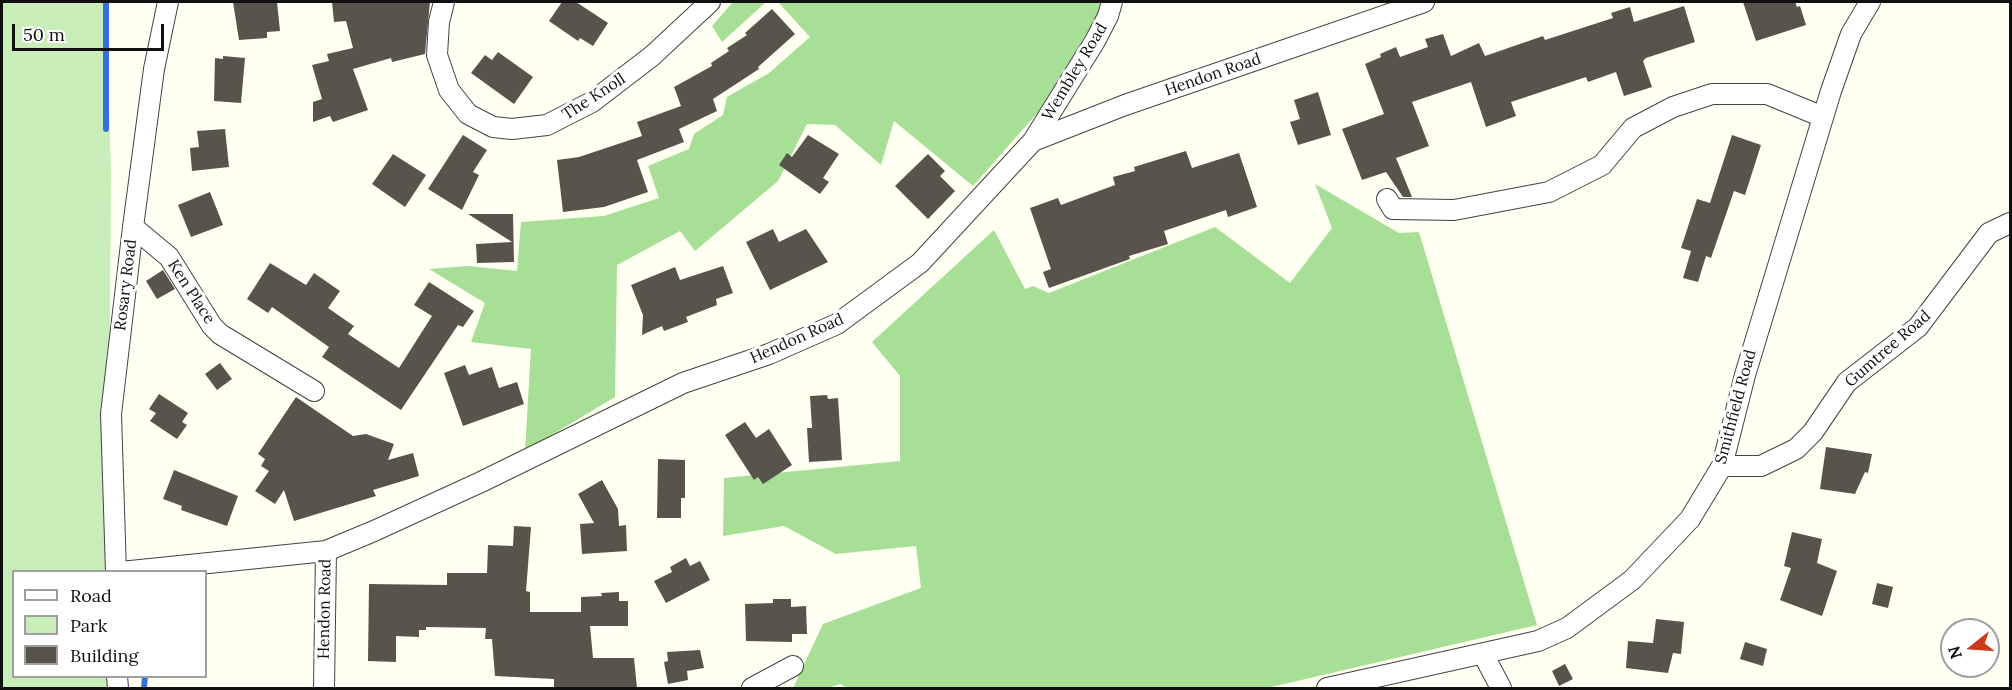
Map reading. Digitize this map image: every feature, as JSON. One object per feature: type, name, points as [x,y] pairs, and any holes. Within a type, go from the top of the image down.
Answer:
[{"type":"street","name":"Rosary Road","points":[[116,570],[111,414],[154,69],[168,2]]},
{"type":"street","name":"The Knoll","points":[[444,2],[439,22],[437,55],[449,90],[468,114],[493,127],[512,129],[547,125],[592,102],[652,56],[710,2]]},
{"type":"street","name":"Wembley Road","points":[[1033,141],[1095,40],[1108,16],[1112,2]]},
{"type":"street","name":"Hendon Road","points":[[324,688],[326,551],[481,483],[684,383],[769,354],[837,324],[920,263],[1033,141],[1125,105],[1424,2]]},
{"type":"street","name":"Smithfield Road","points":[[1327,688],[1538,641],[1567,628],[1632,580],[1690,519],[1722,466],[1744,375],[1822,117],[1851,34],[1870,2]]},
{"type":"street","points":[[1387,199],[1393,209],[1455,210],[1549,192],[1602,165],[1633,128],[1673,107],[1713,94],[1767,94],[1822,117]]},
{"type":"street","name":"Gumtree Road","points":[[1722,466],[1761,466],[1796,449],[1813,432],[1847,382],[1918,327],[1989,233],[2010,224]]},
{"type":"street","name":"Ken Place","points":[[133,227],[169,257],[212,326],[220,334],[314,391]]},
{"type":"street","points":[[141,570],[326,551]]},
{"type":"street","points":[[1483,654],[1501,688]]},
{"type":"street","points":[[752,688],[793,666]]},
{"type":"green space","points":[[2,2],[106,2],[111,174],[108,570],[12,570],[12,678],[107,678],[107,688],[2,688]]},
{"type":"green space","points":[[733,2],[766,2],[722,42],[712,26]]},
{"type":"green space","points":[[778,2],[1102,2],[1101,10],[1040,110],[973,186],[894,121],[881,165],[835,125],[807,124],[778,181],[695,251],[680,231],[617,265],[615,397],[525,451],[531,349],[471,342],[485,303],[429,269],[468,266],[517,271],[521,222],[604,216],[659,198],[648,166],[689,149],[694,134],[723,115],[727,97],[769,73],[810,37]]},
{"type":"green space","points":[[1315,184],[1399,233],[1419,232],[1537,625],[1267,688],[847,688],[840,684],[828,688],[793,688],[823,624],[921,588],[916,546],[836,554],[784,526],[723,536],[724,478],[900,461],[900,376],[872,342],[994,230],[1025,289],[1033,286],[1049,293],[1215,227],[1290,283],[1332,228]]},
{"type":"building","points":[[233,2],[277,2],[280,31],[267,32],[267,38],[239,40]]},
{"type":"building","points":[[332,2],[430,2],[425,54],[392,62],[391,58],[353,69],[368,110],[333,122],[330,116],[313,122],[313,102],[322,99],[312,65],[329,61],[327,54],[353,48],[346,21],[334,22]]},
{"type":"building","points":[[562,2],[576,2],[608,23],[593,46],[580,38],[578,41],[549,21]]},
{"type":"building","points":[[1743,2],[1795,2],[1797,7],[1800,6],[1806,25],[1756,41]]},
{"type":"building","points":[[1684,6],[1695,42],[1643,61],[1652,87],[1624,96],[1616,72],[1588,82],[1586,77],[1511,102],[1516,116],[1486,127],[1471,82],[1412,102],[1429,146],[1396,158],[1412,197],[1403,197],[1386,172],[1362,180],[1342,129],[1384,114],[1365,64],[1381,57],[1380,54],[1396,47],[1400,57],[1428,47],[1425,39],[1443,34],[1451,56],[1479,43],[1485,56],[1543,36],[1545,40],[1613,18],[1611,13],[1630,7],[1634,22]]},
{"type":"building","points":[[772,9],[795,34],[758,67],[759,69],[713,99],[717,111],[679,129],[684,142],[637,160],[648,192],[604,207],[563,212],[557,160],[579,157],[642,136],[637,122],[681,106],[674,87],[712,66],[711,63],[729,51],[727,48],[747,35],[745,33]]},
{"type":"building","points":[[498,52],[533,77],[514,104],[471,73],[485,55],[492,60]]},
{"type":"building","points":[[223,56],[245,58],[241,103],[214,101],[215,58],[223,59]]},
{"type":"building","points":[[1318,92],[1331,135],[1298,145],[1290,122],[1300,119],[1294,100]]},
{"type":"building","points":[[225,129],[229,167],[192,171],[190,148],[199,147],[197,131]]},
{"type":"building","points":[[463,135],[487,150],[473,172],[479,175],[462,210],[428,189]]},
{"type":"building","points":[[808,135],[839,154],[823,178],[829,182],[820,194],[779,165],[787,153],[792,157]]},
{"type":"building","points":[[1732,135],[1761,145],[1745,195],[1734,191],[1711,258],[1706,256],[1698,282],[1683,278],[1691,251],[1681,248],[1697,199],[1710,203]]},
{"type":"building","points":[[1186,151],[1192,168],[1239,153],[1257,207],[1228,217],[1226,210],[1164,231],[1168,244],[1129,256],[1130,259],[1049,288],[1043,272],[1051,269],[1030,208],[1058,198],[1061,205],[1115,185],[1113,177],[1135,171],[1134,167]]},
{"type":"building","points":[[393,154],[426,175],[405,207],[372,184]]},
{"type":"building","points":[[928,154],[945,171],[940,176],[955,191],[928,219],[895,186]]},
{"type":"building","points":[[210,192],[223,225],[191,237],[178,205]]},
{"type":"building","points":[[468,214],[513,214],[514,262],[477,263],[476,244],[512,242]]},
{"type":"building","points":[[773,229],[779,242],[806,229],[828,262],[770,290],[746,242]]},
{"type":"building","points":[[270,263],[306,285],[314,273],[340,291],[328,308],[354,326],[348,334],[399,368],[432,316],[414,305],[429,282],[474,311],[463,327],[458,325],[401,410],[322,357],[329,347],[272,307],[268,313],[247,299]]},
{"type":"building","points":[[723,266],[733,293],[716,299],[717,305],[686,317],[688,322],[664,331],[662,326],[642,335],[643,315],[631,285],[675,267],[680,280]]},
{"type":"building","points":[[163,270],[175,289],[157,299],[146,281]]},
{"type":"building","points":[[220,363],[232,379],[217,390],[205,374]]},
{"type":"building","points":[[465,365],[469,375],[492,367],[499,388],[517,382],[524,404],[463,426],[444,373]]},
{"type":"building","points":[[159,394],[188,413],[182,422],[187,425],[177,439],[150,421],[156,413],[149,409]]},
{"type":"building","points":[[827,395],[828,399],[838,398],[842,460],[809,462],[807,428],[812,428],[810,396]]},
{"type":"building","points":[[296,397],[353,436],[366,434],[394,444],[388,460],[413,453],[419,476],[373,490],[376,496],[294,521],[284,490],[275,504],[255,491],[269,471],[261,466],[265,459],[258,454]]},
{"type":"building","points":[[745,422],[756,438],[769,429],[792,465],[763,484],[758,477],[754,480],[725,435]]},
{"type":"building","points":[[1826,447],[1872,454],[1868,473],[1865,472],[1855,494],[1820,489]]},
{"type":"building","points":[[658,459],[685,460],[685,498],[681,498],[681,518],[657,518]]},
{"type":"building","points":[[174,470],[238,496],[227,526],[181,510],[182,506],[163,499]]},
{"type":"building","points":[[602,480],[618,509],[619,526],[626,525],[627,551],[582,554],[580,524],[594,523],[578,494]]},
{"type":"building","points":[[514,526],[531,527],[526,591],[530,592],[530,612],[581,612],[581,597],[602,596],[601,593],[619,592],[619,601],[628,601],[628,626],[590,626],[593,658],[634,658],[637,688],[554,688],[554,679],[495,676],[492,639],[485,639],[486,628],[426,627],[426,630],[419,630],[419,637],[396,636],[396,662],[368,661],[369,584],[447,585],[447,573],[487,573],[488,545],[513,546]]},
{"type":"building","points":[[1792,532],[1822,539],[1817,563],[1837,571],[1822,616],[1780,600],[1791,568],[1784,566]]},
{"type":"building","points":[[686,558],[690,566],[700,561],[710,580],[666,603],[654,581],[672,572],[670,567]]},
{"type":"building","points":[[1877,583],[1893,587],[1888,608],[1872,604]]},
{"type":"building","points":[[773,599],[791,599],[791,607],[806,606],[807,634],[792,634],[792,642],[746,641],[745,604],[773,603]]},
{"type":"building","points":[[1656,619],[1684,622],[1681,654],[1673,653],[1668,673],[1626,668],[1628,641],[1653,643]]},
{"type":"building","points":[[1745,642],[1767,649],[1763,666],[1740,659]]},
{"type":"building","points":[[700,650],[704,668],[687,671],[688,680],[668,684],[664,662],[668,661],[667,652]]},
{"type":"building","points":[[1565,664],[1573,679],[1559,686],[1552,671]]},
{"type":"waterway","points":[[106,2],[106,129]]},
{"type":"waterway","points":[[144,688],[145,678]]}]
